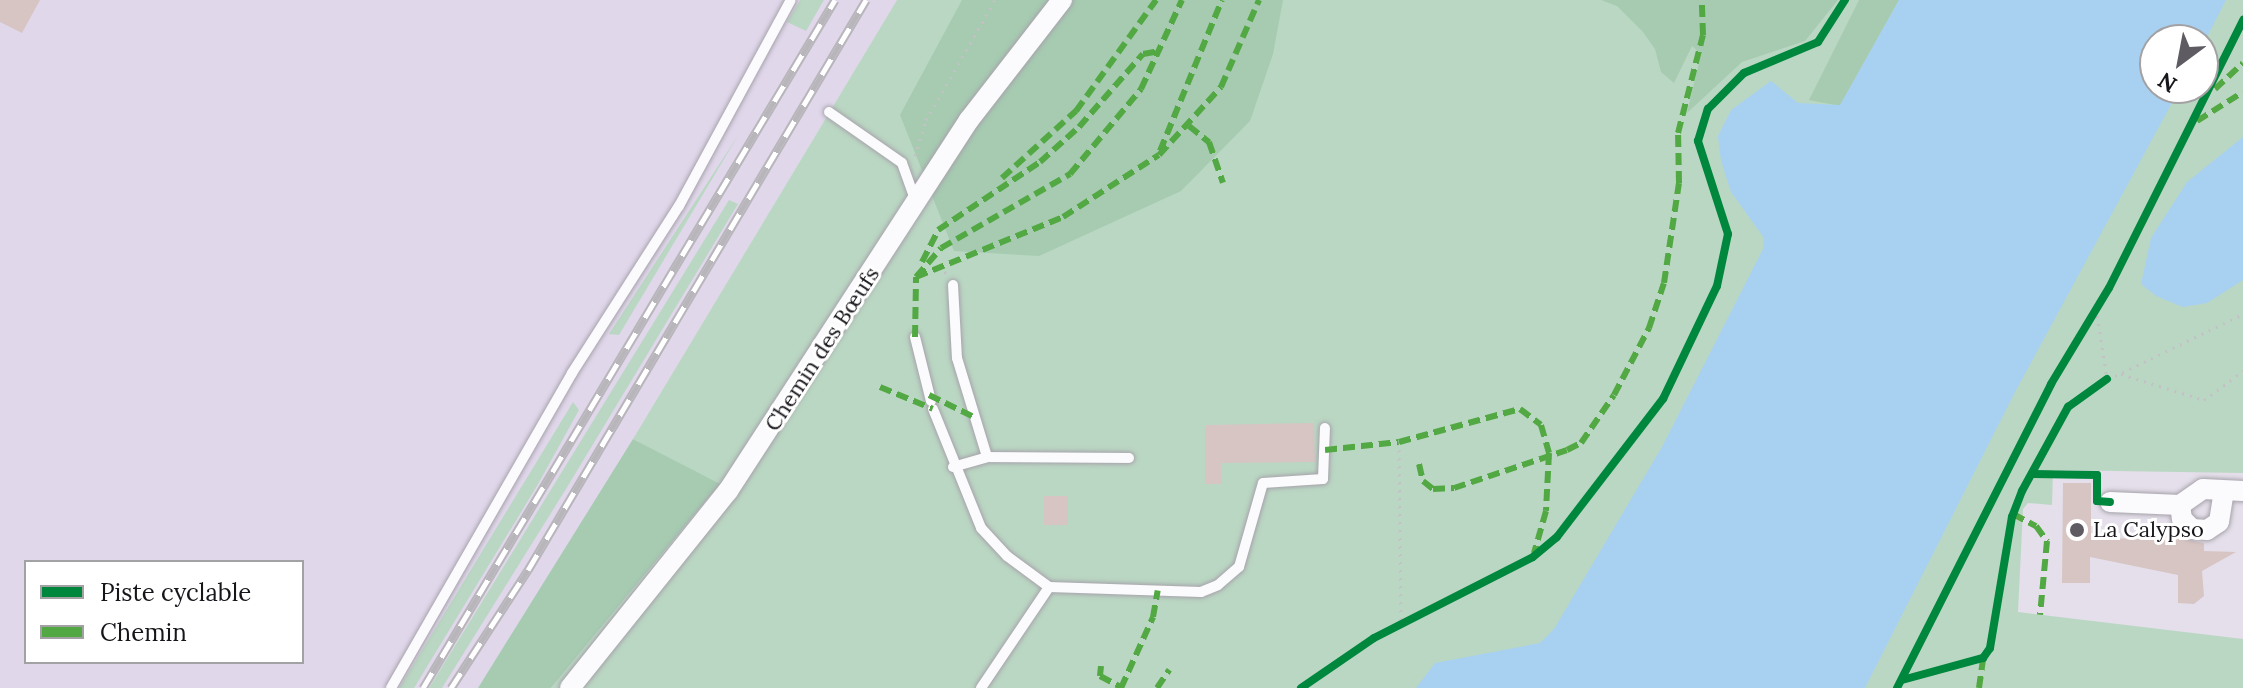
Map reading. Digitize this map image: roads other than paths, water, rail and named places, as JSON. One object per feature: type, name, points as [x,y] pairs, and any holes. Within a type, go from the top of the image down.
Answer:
[{"type":"street","name":"Chemin des Bœufs","points":[[570,688],[728,491],[983,101],[1062,0]]},
{"type":"street","points":[[2110,502],[2180,505],[2203,489],[2233,491],[2219,522],[2207,530],[2192,529],[2182,519],[2180,505]]},
{"type":"lane","points":[[391,688],[572,373],[679,206],[791,0]]},
{"type":"lane","points":[[829,112],[902,163],[921,197]]},
{"type":"lane","points":[[953,285],[957,358],[987,457]]},
{"type":"lane","points":[[915,337],[932,405],[953,467],[981,528],[1049,587],[1201,592],[1218,585],[1239,567],[1263,483],[1323,479],[1325,428]]},
{"type":"lane","points":[[953,467],[987,457],[1129,458]]},
{"type":"lane","points":[[981,688],[1049,587]]},
{"type":"water","points":[[1899,0],[2226,0],[2214,24],[2139,24],[2139,104],[2171,104],[2014,394],[1865,688],[1416,688],[1435,663],[1540,643],[1554,629],[1662,447],[1763,249],[1764,238],[1731,192],[1721,161],[1718,136],[1731,110],[1771,81],[1798,103],[1840,105]]},
{"type":"water","points":[[2243,137],[2243,280],[2207,303],[2183,307],[2156,296],[2141,284],[2151,238],[2187,182]]},
{"type":"railway","points":[[423,688],[835,0]]},
{"type":"railway","points":[[451,688],[528,570],[866,0]]},
{"type":"place","name":"La Calypso","points":[[2077,530]]}]
